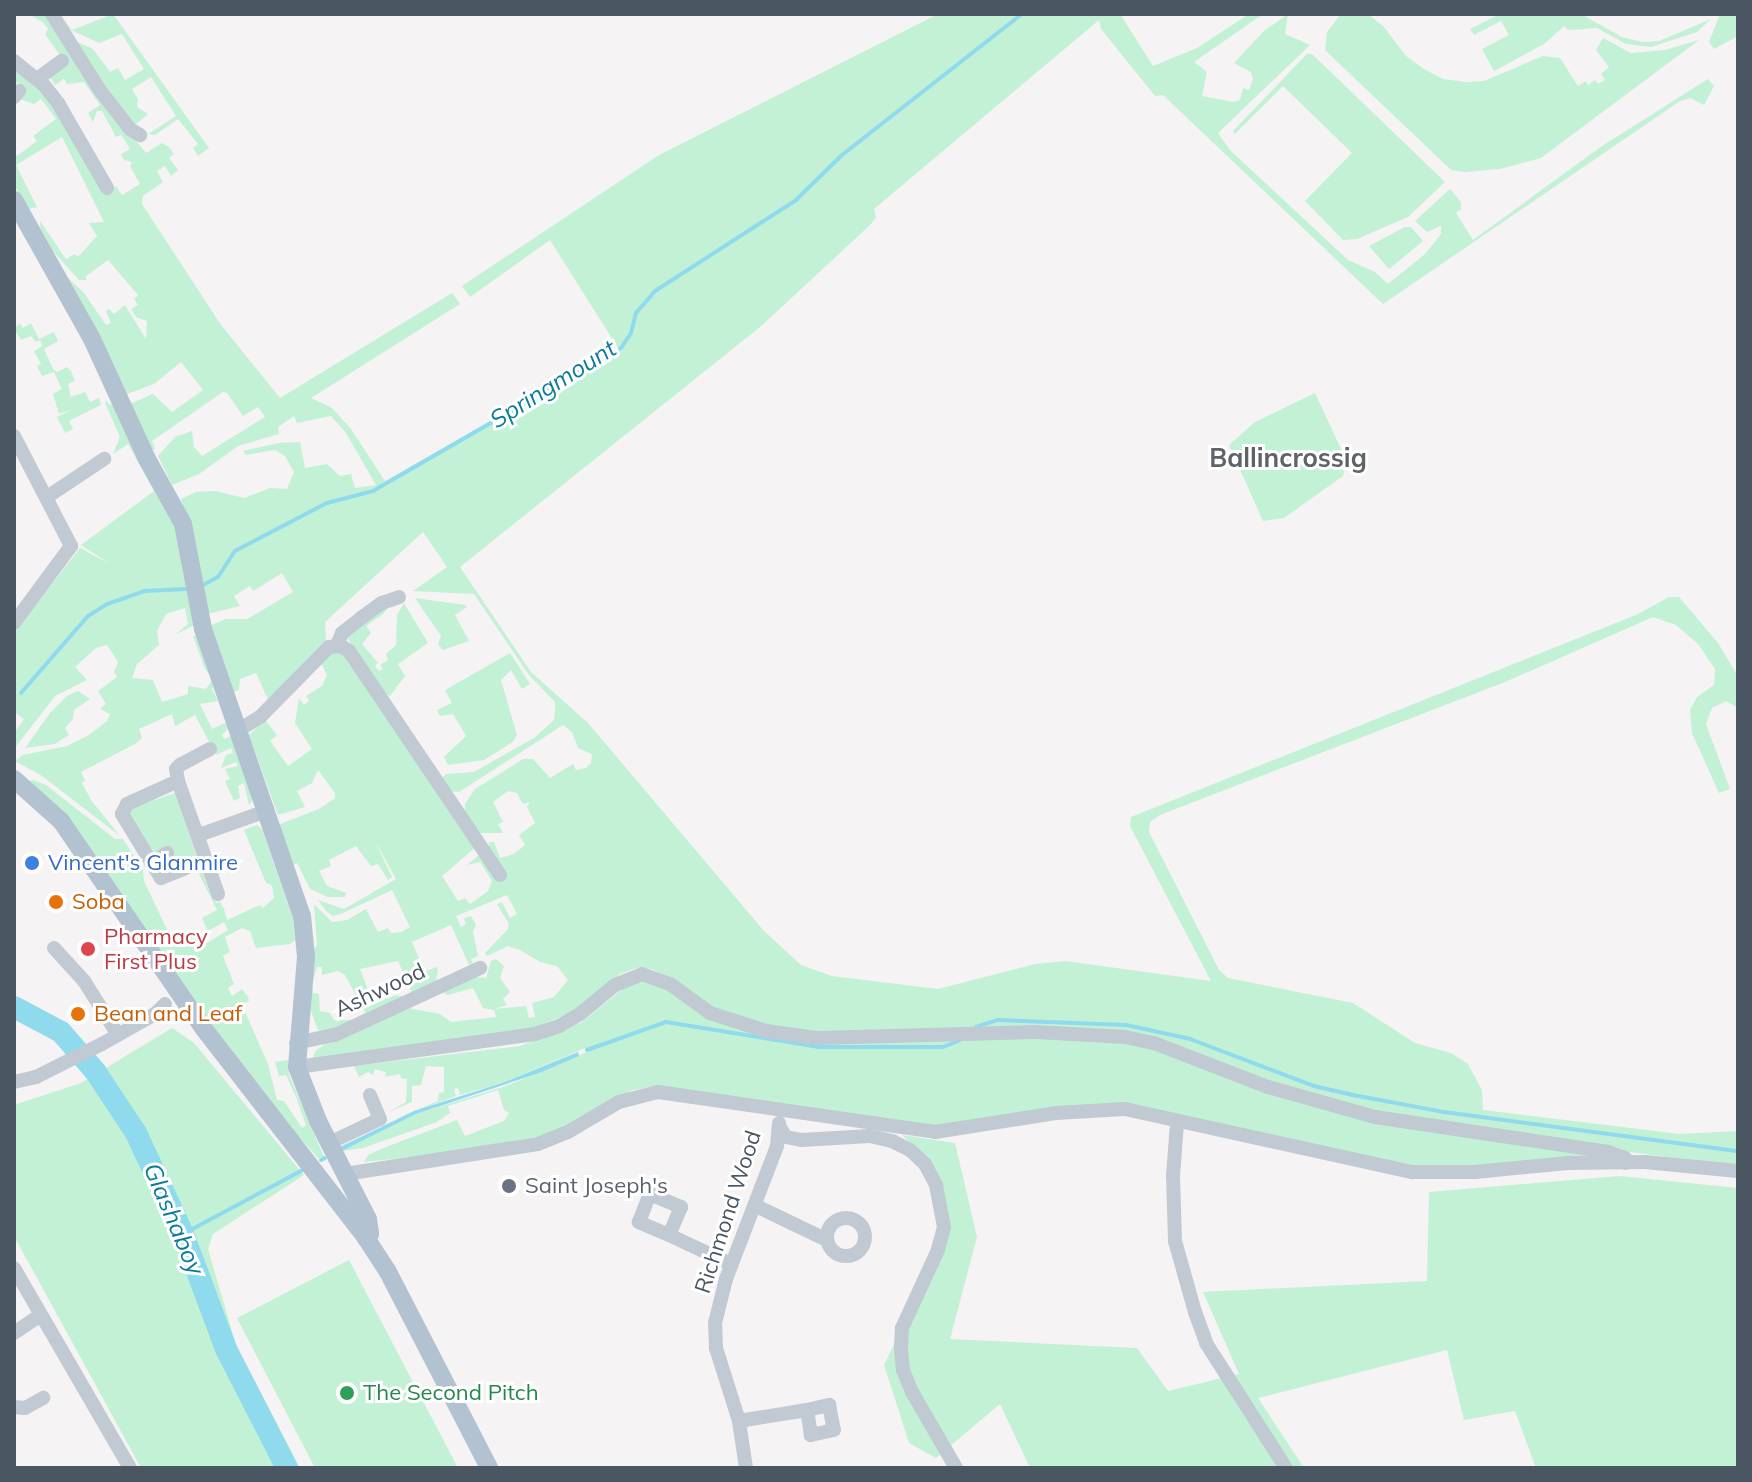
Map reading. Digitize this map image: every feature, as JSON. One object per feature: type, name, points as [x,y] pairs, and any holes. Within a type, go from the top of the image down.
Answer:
[{"type":"main road","points":[[14,200],[92,339],[147,459],[183,524],[202,623],[298,897],[305,934],[305,975],[296,1043],[297,1067],[329,1143],[368,1219],[370,1234],[366,1238]]},
{"type":"main road","points":[[14,779],[61,821],[173,999],[366,1238],[387,1270],[489,1468]]},
{"type":"street","points":[[52,14],[112,107],[140,135]]},
{"type":"street","points":[[14,61],[37,79],[70,121],[107,188]]},
{"type":"street","points":[[37,79],[62,61]]},
{"type":"street","points":[[14,623],[71,546],[16,444]]},
{"type":"street","points":[[47,497],[104,459]]},
{"type":"street","points":[[337,645],[342,633],[361,618],[382,603],[399,597]]},
{"type":"street","points":[[239,730],[261,716],[329,647],[337,645],[349,651],[500,875]]},
{"type":"street","points":[[210,749],[176,769],[218,894]]},
{"type":"street","points":[[178,781],[123,809],[123,820],[161,878],[186,868]]},
{"type":"street","points":[[199,835],[266,811]]},
{"type":"street","points":[[151,863],[167,853]]},
{"type":"street","points":[[54,948],[84,981],[115,1030]]},
{"type":"street","name":"Ashwood","points":[[296,1043],[335,1035],[480,968]]},
{"type":"street","points":[[297,1067],[535,1034],[570,1020],[615,985],[642,974],[670,984],[710,1013],[766,1031],[817,1038],[998,1032],[1125,1037],[1154,1043],[1268,1087],[1375,1117],[1608,1152],[1625,1158],[1626,1163]]},
{"type":"street","points":[[91,1047],[115,1030],[173,999]]},
{"type":"street","points":[[14,1082],[36,1077],[67,1061],[155,1014],[173,999]]},
{"type":"street","points":[[345,1174],[538,1144],[568,1132],[619,1102],[647,1093],[680,1094],[778,1118],[935,1132],[1099,1109],[1125,1109],[1177,1123],[1412,1172],[1626,1163],[1738,1171]]},
{"type":"street","points":[[329,1143],[380,1119],[370,1095]]},
{"type":"street","points":[[778,1118],[786,1137],[801,1140],[870,1136],[892,1141],[910,1150],[925,1164],[936,1185],[944,1227],[938,1250],[902,1328],[901,1348],[903,1370],[912,1392],[956,1468]]},
{"type":"street","name":"Richmond Wood","points":[[746,1468],[739,1421],[716,1348],[715,1323],[731,1264],[777,1146],[778,1118]]},
{"type":"street","points":[[1177,1123],[1173,1176],[1175,1241],[1195,1312],[1206,1343],[1286,1468]]},
{"type":"street","points":[[756,1206],[827,1240]]},
{"type":"street","points":[[669,1235],[731,1264]]},
{"type":"street","points":[[14,1268],[130,1468]]},
{"type":"street","points":[[14,1333],[41,1315]]},
{"type":"street","points":[[14,1407],[25,1408],[43,1398]]},
{"type":"street","points":[[739,1421],[807,1410]]},
{"type":"green space","points":[[29,14],[48,14],[109,108],[146,153],[162,143],[174,154],[169,158],[178,170],[171,176],[165,166],[157,171],[163,182],[143,196],[142,204],[221,325],[280,398],[452,293],[460,304],[311,398],[332,408],[351,429],[385,481],[618,348],[550,240],[470,297],[462,286],[659,155],[938,14],[1120,14],[1153,66],[1197,48],[1249,14],[1263,14],[1194,62],[1207,72],[1202,96],[1234,102],[1240,100],[1243,88],[1249,90],[1253,79],[1251,72],[1234,63],[1264,31],[1288,14],[1285,34],[1310,45],[1218,133],[1230,150],[1348,260],[1375,272],[1388,284],[1425,254],[1441,234],[1441,226],[1427,232],[1415,221],[1450,189],[1461,202],[1461,209],[1456,213],[1473,240],[1602,146],[1708,79],[1714,86],[1704,105],[1690,98],[1680,101],[1383,304],[1163,95],[1155,96],[1101,29],[1099,20],[874,209],[876,218],[869,226],[760,327],[460,567],[531,672],[588,723],[764,931],[801,965],[832,976],[938,989],[1035,964],[1065,961],[1211,981],[1130,826],[1131,817],[1636,615],[1669,597],[1679,597],[1718,643],[1738,676],[1738,708],[1726,701],[1712,708],[1706,724],[1730,789],[1719,793],[1692,733],[1690,710],[1697,697],[1714,685],[1715,669],[1698,644],[1676,625],[1653,617],[1505,682],[1160,815],[1150,822],[1149,832],[1219,970],[1228,978],[1353,1003],[1415,1043],[1451,1053],[1468,1064],[1482,1090],[1483,1110],[1680,1134],[1738,1131],[1738,1167],[1432,1124],[1310,1095],[1156,1039],[786,1030],[712,1008],[652,969],[636,968],[620,974],[574,1011],[534,1028],[313,1059],[315,1051],[325,1044],[408,1008],[440,1014],[451,1022],[496,1017],[494,1010],[483,1008],[473,988],[448,995],[442,992],[474,977],[486,978],[491,961],[496,959],[504,966],[500,978],[510,992],[503,999],[507,1005],[494,1009],[526,1006],[529,1018],[535,1017],[532,1003],[554,997],[568,980],[557,966],[540,962],[508,946],[487,956],[485,953],[508,929],[509,924],[497,904],[502,902],[510,918],[517,914],[507,895],[456,916],[461,927],[466,924],[464,918],[471,916],[476,925],[473,932],[478,956],[471,959],[473,963],[469,965],[451,925],[412,942],[425,971],[437,967],[438,970],[436,981],[412,993],[398,961],[360,969],[373,1003],[396,995],[405,997],[366,1014],[345,975],[338,971],[322,975],[322,967],[317,967],[312,984],[313,993],[319,994],[320,1011],[330,1013],[334,1020],[353,1020],[323,1032],[318,1030],[311,1011],[310,993],[313,949],[317,946],[314,904],[332,922],[347,920],[366,909],[378,932],[388,928],[391,933],[401,932],[410,927],[392,890],[343,913],[333,916],[326,911],[318,900],[344,909],[396,879],[374,839],[392,877],[388,880],[378,864],[371,866],[356,846],[329,860],[331,866],[319,871],[327,886],[346,893],[345,897],[328,897],[310,889],[297,863],[293,865],[280,824],[319,809],[335,798],[335,793],[318,770],[312,783],[297,791],[305,807],[278,815],[249,735],[265,720],[277,735],[270,741],[288,766],[312,749],[295,723],[299,698],[304,705],[309,701],[306,696],[322,686],[327,675],[321,663],[331,653],[341,651],[477,846],[442,876],[458,901],[465,898],[470,904],[488,891],[492,881],[480,862],[467,865],[478,856],[483,856],[501,882],[506,877],[488,850],[489,842],[494,842],[500,858],[514,854],[525,845],[519,835],[535,823],[527,807],[530,802],[523,804],[517,793],[508,791],[493,802],[503,822],[498,824],[503,833],[480,833],[465,814],[465,804],[475,789],[523,759],[533,759],[550,778],[573,764],[576,770],[586,768],[591,763],[592,754],[578,748],[572,732],[563,725],[459,792],[450,791],[441,779],[446,774],[474,772],[534,738],[554,720],[555,702],[529,675],[474,594],[413,591],[447,567],[423,532],[325,622],[326,642],[270,704],[256,673],[240,679],[239,690],[234,692],[242,720],[209,626],[226,619],[247,619],[293,592],[282,573],[253,591],[250,586],[234,596],[240,606],[207,614],[192,535],[181,499],[196,492],[215,491],[244,498],[270,488],[287,489],[294,472],[285,456],[275,450],[246,455],[243,451],[279,443],[300,442],[305,468],[327,464],[340,476],[351,474],[355,488],[376,485],[346,433],[331,416],[297,423],[294,416],[278,427],[279,434],[238,446],[199,474],[172,485],[158,456],[175,437],[192,431],[194,447],[202,456],[265,417],[258,407],[243,416],[227,393],[223,392],[152,441],[155,449],[151,450],[130,404],[153,394],[172,412],[203,390],[181,362],[154,384],[127,394],[62,272],[84,293],[106,325],[111,323],[106,311],[109,309],[114,314],[125,305],[146,339],[147,321],[136,317],[131,309],[138,305],[134,299],[138,295],[108,260],[85,277],[87,280],[79,280],[53,251],[40,227],[40,221],[66,259],[75,254],[78,257],[97,236],[89,223],[104,222],[62,137],[16,165],[37,207],[29,209],[14,185],[14,153],[17,156],[37,141],[33,136],[56,119],[41,99],[34,104],[20,99],[26,90],[18,82],[14,86],[14,70],[35,83],[55,108],[104,194],[116,186],[122,195],[140,184],[130,166],[132,162],[124,160],[121,154],[130,149],[124,139],[121,135],[116,137],[102,111],[97,111],[93,122],[88,113],[100,105],[84,82],[67,84],[64,79],[55,85],[50,77],[61,57],[45,34],[48,29],[44,23]]},
{"type":"green space","points":[[60,14],[72,30],[113,14],[209,148],[198,156],[193,148],[198,144],[178,119],[155,135],[148,134],[176,116],[151,77],[132,89],[138,99],[137,107],[148,114],[135,125],[69,38],[93,49],[110,72],[118,68],[125,80],[144,69],[122,34],[99,43],[71,30]]},
{"type":"green space","points":[[1341,14],[1368,14],[1384,27],[1406,56],[1424,69],[1443,79],[1466,82],[1484,81],[1543,56],[1560,58],[1578,86],[1595,80],[1598,84],[1605,80],[1601,74],[1609,67],[1596,50],[1603,38],[1631,53],[1665,50],[1699,40],[1541,158],[1500,169],[1465,172],[1451,170],[1325,50],[1327,32]]},
{"type":"green space","points":[[1500,14],[1581,14],[1622,37],[1643,42],[1659,41],[1711,19],[1697,32],[1651,47],[1626,44],[1597,28],[1568,30],[1564,26],[1544,44],[1494,71],[1482,49],[1509,35],[1501,21],[1474,35],[1470,29]]},
{"type":"green space","points":[[1720,14],[1738,14],[1738,36],[1714,49],[1709,42]]},
{"type":"green space","points":[[1307,54],[1312,54],[1445,182],[1408,217],[1357,239],[1343,240],[1305,201],[1352,153],[1283,86],[1235,134],[1233,131]]},
{"type":"green space","points":[[1405,227],[1411,227],[1423,241],[1389,269],[1369,246]]},
{"type":"green space","points":[[20,323],[23,328],[31,323],[39,339],[54,332],[58,341],[44,349],[53,369],[57,372],[67,367],[71,371],[75,381],[68,384],[71,397],[85,392],[90,402],[99,398],[101,405],[69,421],[73,429],[65,433],[57,417],[73,409],[59,414],[53,394],[62,389],[54,372],[42,376],[37,366],[41,364],[34,351],[42,346],[40,340],[36,342],[31,336],[21,340],[14,329]]},
{"type":"green space","points":[[1315,393],[1347,462],[1343,476],[1284,518],[1263,521],[1229,445],[1255,422]]},
{"type":"green space","points":[[107,401],[109,405],[113,404],[177,527],[196,624],[175,635],[188,624],[185,608],[166,614],[157,631],[159,645],[137,664],[132,678],[153,680],[162,702],[188,694],[188,686],[206,689],[213,679],[205,669],[193,636],[196,636],[216,681],[212,689],[218,701],[200,704],[212,729],[227,722],[229,728],[222,735],[224,739],[231,736],[253,800],[249,805],[244,783],[238,786],[240,798],[234,801],[225,781],[230,779],[225,769],[238,766],[236,762],[221,768],[226,755],[233,753],[231,748],[216,755],[195,715],[175,726],[172,714],[139,729],[142,738],[135,744],[81,772],[85,780],[82,783],[91,800],[120,836],[42,776],[15,761],[23,755],[67,746],[107,721],[110,714],[100,709],[106,704],[98,691],[117,677],[114,672],[118,662],[107,645],[96,648],[75,667],[87,680],[55,696],[14,749],[14,733],[24,719],[14,712],[14,633],[80,548],[110,564],[81,545],[154,491],[128,444],[113,454],[120,437],[105,403]]},
{"type":"green space","points":[[415,598],[465,605],[467,607],[455,615],[469,641],[443,650],[438,644],[441,636]]},
{"type":"green space","points":[[392,603],[366,626],[371,633],[362,644],[378,663],[375,666],[379,671],[383,669],[380,665],[388,660],[386,654],[396,645],[397,615],[404,603],[428,643],[398,664],[405,676],[390,696],[385,694],[346,636]]},
{"type":"green space","points":[[510,653],[530,684],[522,689],[511,670],[501,680],[517,735],[513,742],[484,760],[448,765],[444,757],[466,736],[453,714],[440,716],[437,710],[452,703],[445,690]]},
{"type":"green space","points":[[78,691],[90,699],[74,710],[73,719],[65,728],[69,735],[55,744],[25,748],[50,713],[67,696]]},
{"type":"green space","points":[[29,781],[46,785],[115,839],[123,839],[143,870],[144,881],[173,942],[199,930],[207,943],[228,930],[224,922],[208,931],[202,918],[217,910],[191,858],[175,863],[177,867],[162,870],[155,853],[130,820],[129,812],[134,807],[175,793],[209,891],[216,903],[220,902],[227,920],[260,905],[263,908],[274,898],[272,885],[266,883],[244,830],[257,825],[262,829],[293,919],[295,940],[290,944],[256,948],[250,931],[242,928],[225,937],[230,952],[223,956],[234,984],[228,988],[232,996],[242,989],[248,997],[249,1001],[242,1005],[268,1064],[277,1100],[284,1101],[302,1128],[306,1125],[296,1097],[286,1075],[279,1076],[275,1062],[288,1060],[289,1075],[324,1157],[318,1158],[255,1088]]},
{"type":"green space","points":[[638,982],[649,982],[667,990],[706,1018],[763,1037],[1038,1038],[1124,1043],[1152,1049],[1267,1091],[1605,1156],[1435,1170],[1125,1106],[951,1128],[650,1087],[633,1090],[549,1135],[439,1154],[364,1162],[368,1155],[457,1120],[465,1136],[504,1121],[509,1113],[504,1110],[498,1090],[448,1106],[450,1113],[437,1122],[363,1148],[342,1151],[416,1114],[506,1086],[587,1052],[585,1048],[505,1082],[460,1095],[458,1088],[454,1089],[456,1096],[393,1120],[438,1101],[439,1093],[444,1092],[444,1067],[426,1066],[421,1085],[412,1086],[412,1102],[389,1112],[406,1102],[407,1079],[401,1078],[400,1074],[385,1077],[386,1072],[375,1069],[373,1075],[368,1072],[359,1077],[354,1066],[520,1046],[582,1022],[624,988]]},
{"type":"green space","points":[[172,1028],[194,1043],[304,1175],[213,1234],[208,1249],[236,1345],[300,1468],[141,1468],[14,1236],[14,1105],[81,1083]]},
{"type":"green space","points":[[902,1135],[955,1143],[977,1237],[950,1339],[1137,1348],[1168,1391],[1239,1374],[1203,1292],[1427,1281],[1429,1192],[1619,1176],[1738,1188],[1738,1468],[1536,1468],[1515,1411],[1464,1420],[1447,1350],[1258,1398],[1304,1468],[1030,1468],[1000,1404],[936,1458],[909,1443],[884,1365],[945,1240],[935,1167]]},
{"type":"green space","name":"The Second Pitch","points":[[349,1260],[458,1468],[315,1468],[237,1318]]},
{"type":"water","points":[[578,1052],[579,1056],[539,1073],[416,1114],[342,1151],[340,1147],[414,1111],[505,1082]]},
{"type":"waterway","name":"Springmount","points":[[201,586],[218,577],[235,551],[327,503],[373,491],[621,348],[631,333],[636,313],[655,291],[796,200],[842,155],[1022,14]]},
{"type":"waterway","name":"Springmount","points":[[21,693],[88,616],[107,604],[144,591],[187,589]]},
{"type":"waterway","name":"Glashaboy","points":[[14,1007],[61,1032],[95,1071],[136,1133],[183,1234],[226,1349],[287,1468]]},
{"type":"waterway","points":[[976,1027],[998,1020],[1126,1025],[1190,1039],[1314,1086],[1353,1095],[1444,1112],[1738,1151]]},
{"type":"waterway","points":[[587,1050],[666,1022],[819,1047],[943,1047],[960,1040]]},
{"type":"waterway","points":[[321,1160],[325,1158]]},
{"type":"waterway","points":[[183,1234],[301,1171]]},
{"type":"place","name":"Vincent's Glanmire","points":[[32,863]]},
{"type":"place","name":"Soba","points":[[56,902]]},
{"type":"place","name":"Pharmacy First Plus","points":[[88,949]]},
{"type":"place","name":"Bean and Leaf","points":[[78,1014]]},
{"type":"place","name":"Saint Joseph's","points":[[509,1186]]},
{"type":"place","name":"The Second Pitch","points":[[347,1393]]},
{"type":"district","name":"Ballincrossig","points":[[1288,458]]}]
